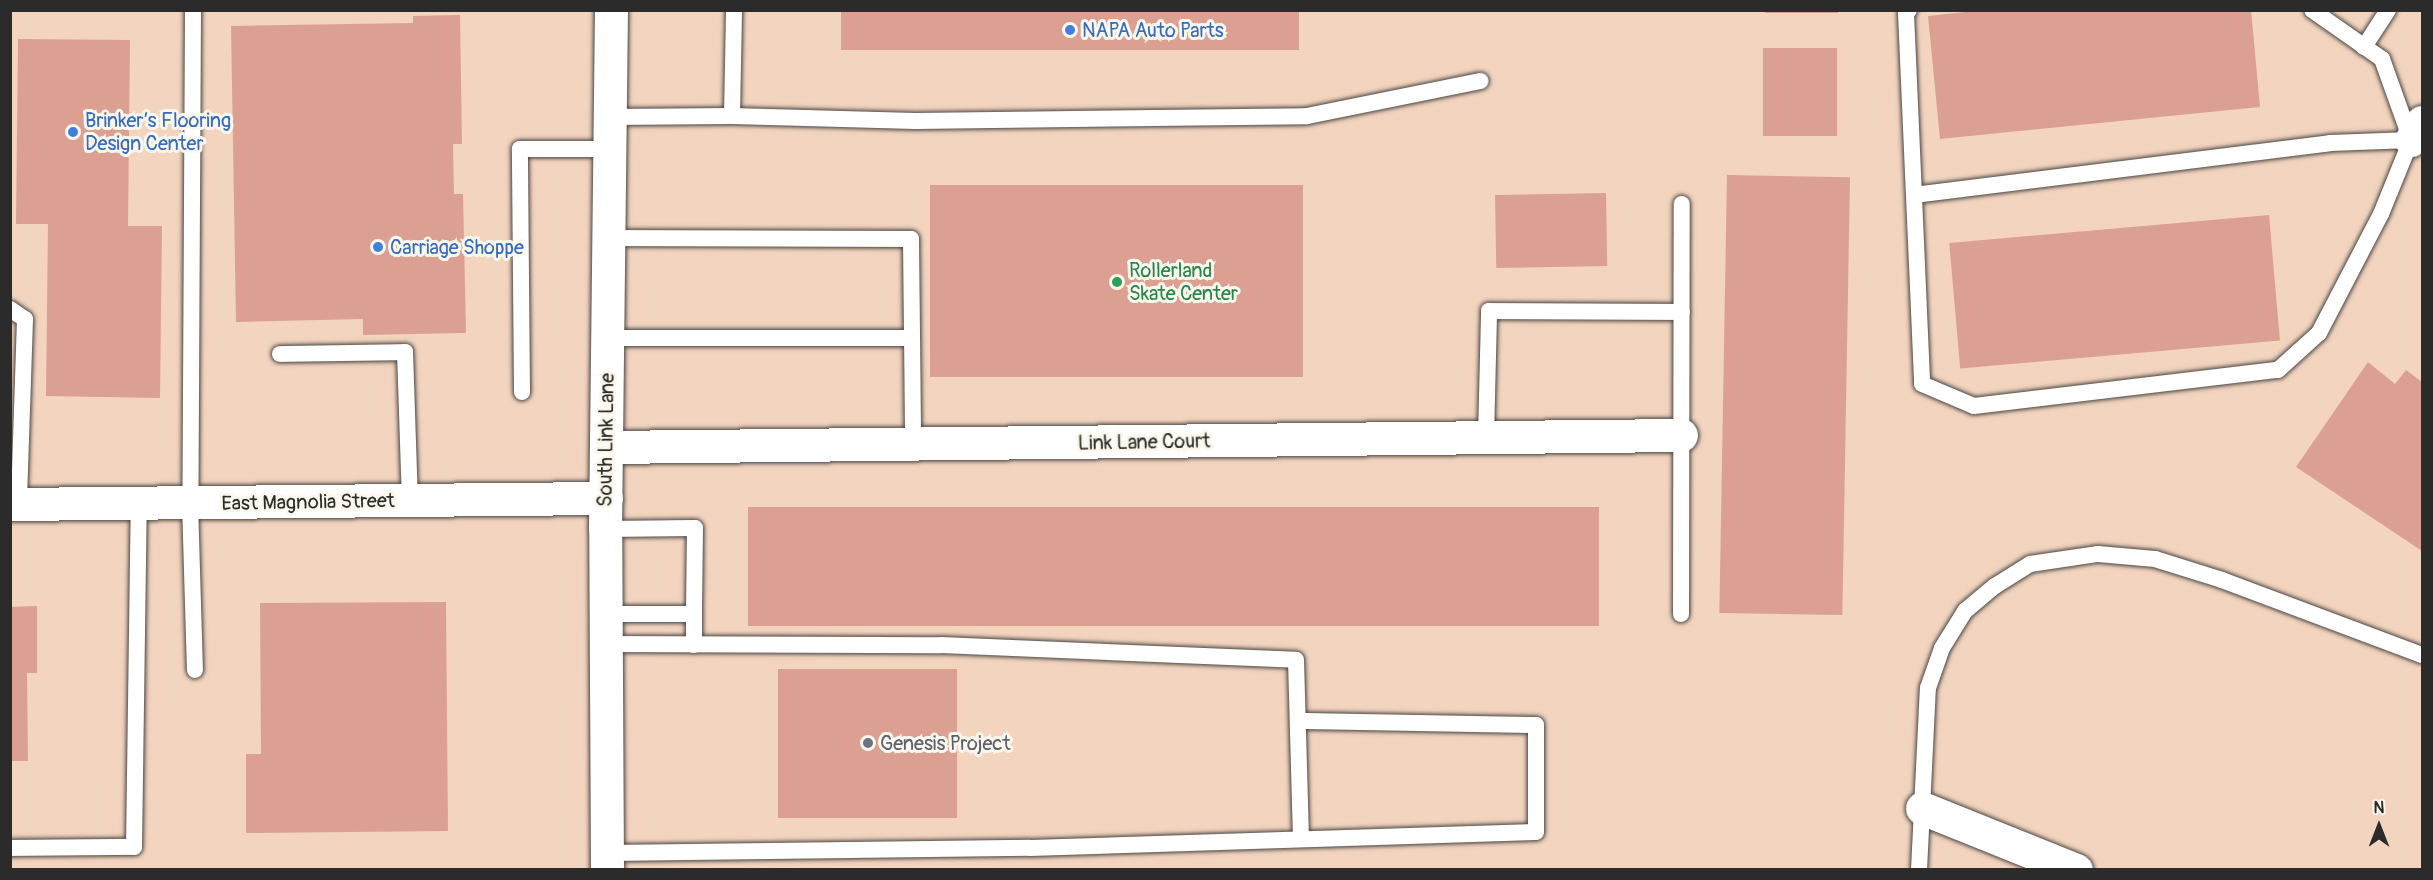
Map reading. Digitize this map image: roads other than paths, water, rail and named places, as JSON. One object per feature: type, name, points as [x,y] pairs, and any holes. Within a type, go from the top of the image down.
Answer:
[{"type":"street","name":"South Link Lane","points":[[607,861],[605,514],[611,10]]},
{"type":"street","name":"Link Lane Court","points":[[606,447],[1681,435]]},
{"type":"street","name":"East Magnolia Street","points":[[15,504],[410,500],[605,514]]},
{"type":"street","points":[[1922,808],[2076,870]]},
{"type":"lane","points":[[193,10],[190,503],[195,670]]},
{"type":"lane","points":[[732,116],[734,10]]},
{"type":"lane","points":[[1909,10],[1906,14],[1922,384],[1974,406],[2278,370],[2319,333],[2419,136]]},
{"type":"lane","points":[[2312,10],[2382,58],[2419,136]]},
{"type":"lane","points":[[2364,47],[2388,10]]},
{"type":"lane","points":[[522,392],[520,149],[610,133],[732,116],[915,121],[1307,116],[1480,81]]},
{"type":"lane","points":[[1914,195],[2330,143],[2419,136]]},
{"type":"lane","points":[[1681,614],[1682,204]]},
{"type":"lane","points":[[609,238],[911,239],[913,444]]},
{"type":"lane","points":[[10,309],[25,319],[15,504]]},
{"type":"lane","points":[[1486,438],[1489,311],[1682,312]]},
{"type":"lane","points":[[607,339],[912,339]]},
{"type":"lane","points":[[280,354],[405,352],[410,500]]},
{"type":"lane","points":[[10,848],[134,847],[140,503]]},
{"type":"lane","points":[[605,514],[695,528],[694,645]]},
{"type":"lane","points":[[1919,870],[1928,688],[1942,648],[1965,611],[1995,586],[2030,564],[2098,554],[2155,559],[2222,580],[2422,655]]},
{"type":"lane","points":[[605,629],[694,614]]},
{"type":"lane","points":[[605,629],[694,645],[940,645],[1296,660],[1301,839]]},
{"type":"lane","points":[[607,861],[1536,832],[1536,724],[1299,721]]},
{"type":"place","name":"NAPA Auto Parts","points":[[1070,30]]},
{"type":"place","name":"Brinker’s Flooring Design Center","points":[[73,132]]},
{"type":"place","name":"Carriage Shoppe","points":[[378,247]]},
{"type":"place","name":"Rollerland Skate Center","points":[[1117,282]]},
{"type":"place","name":"Genesis Project","points":[[868,743]]}]
